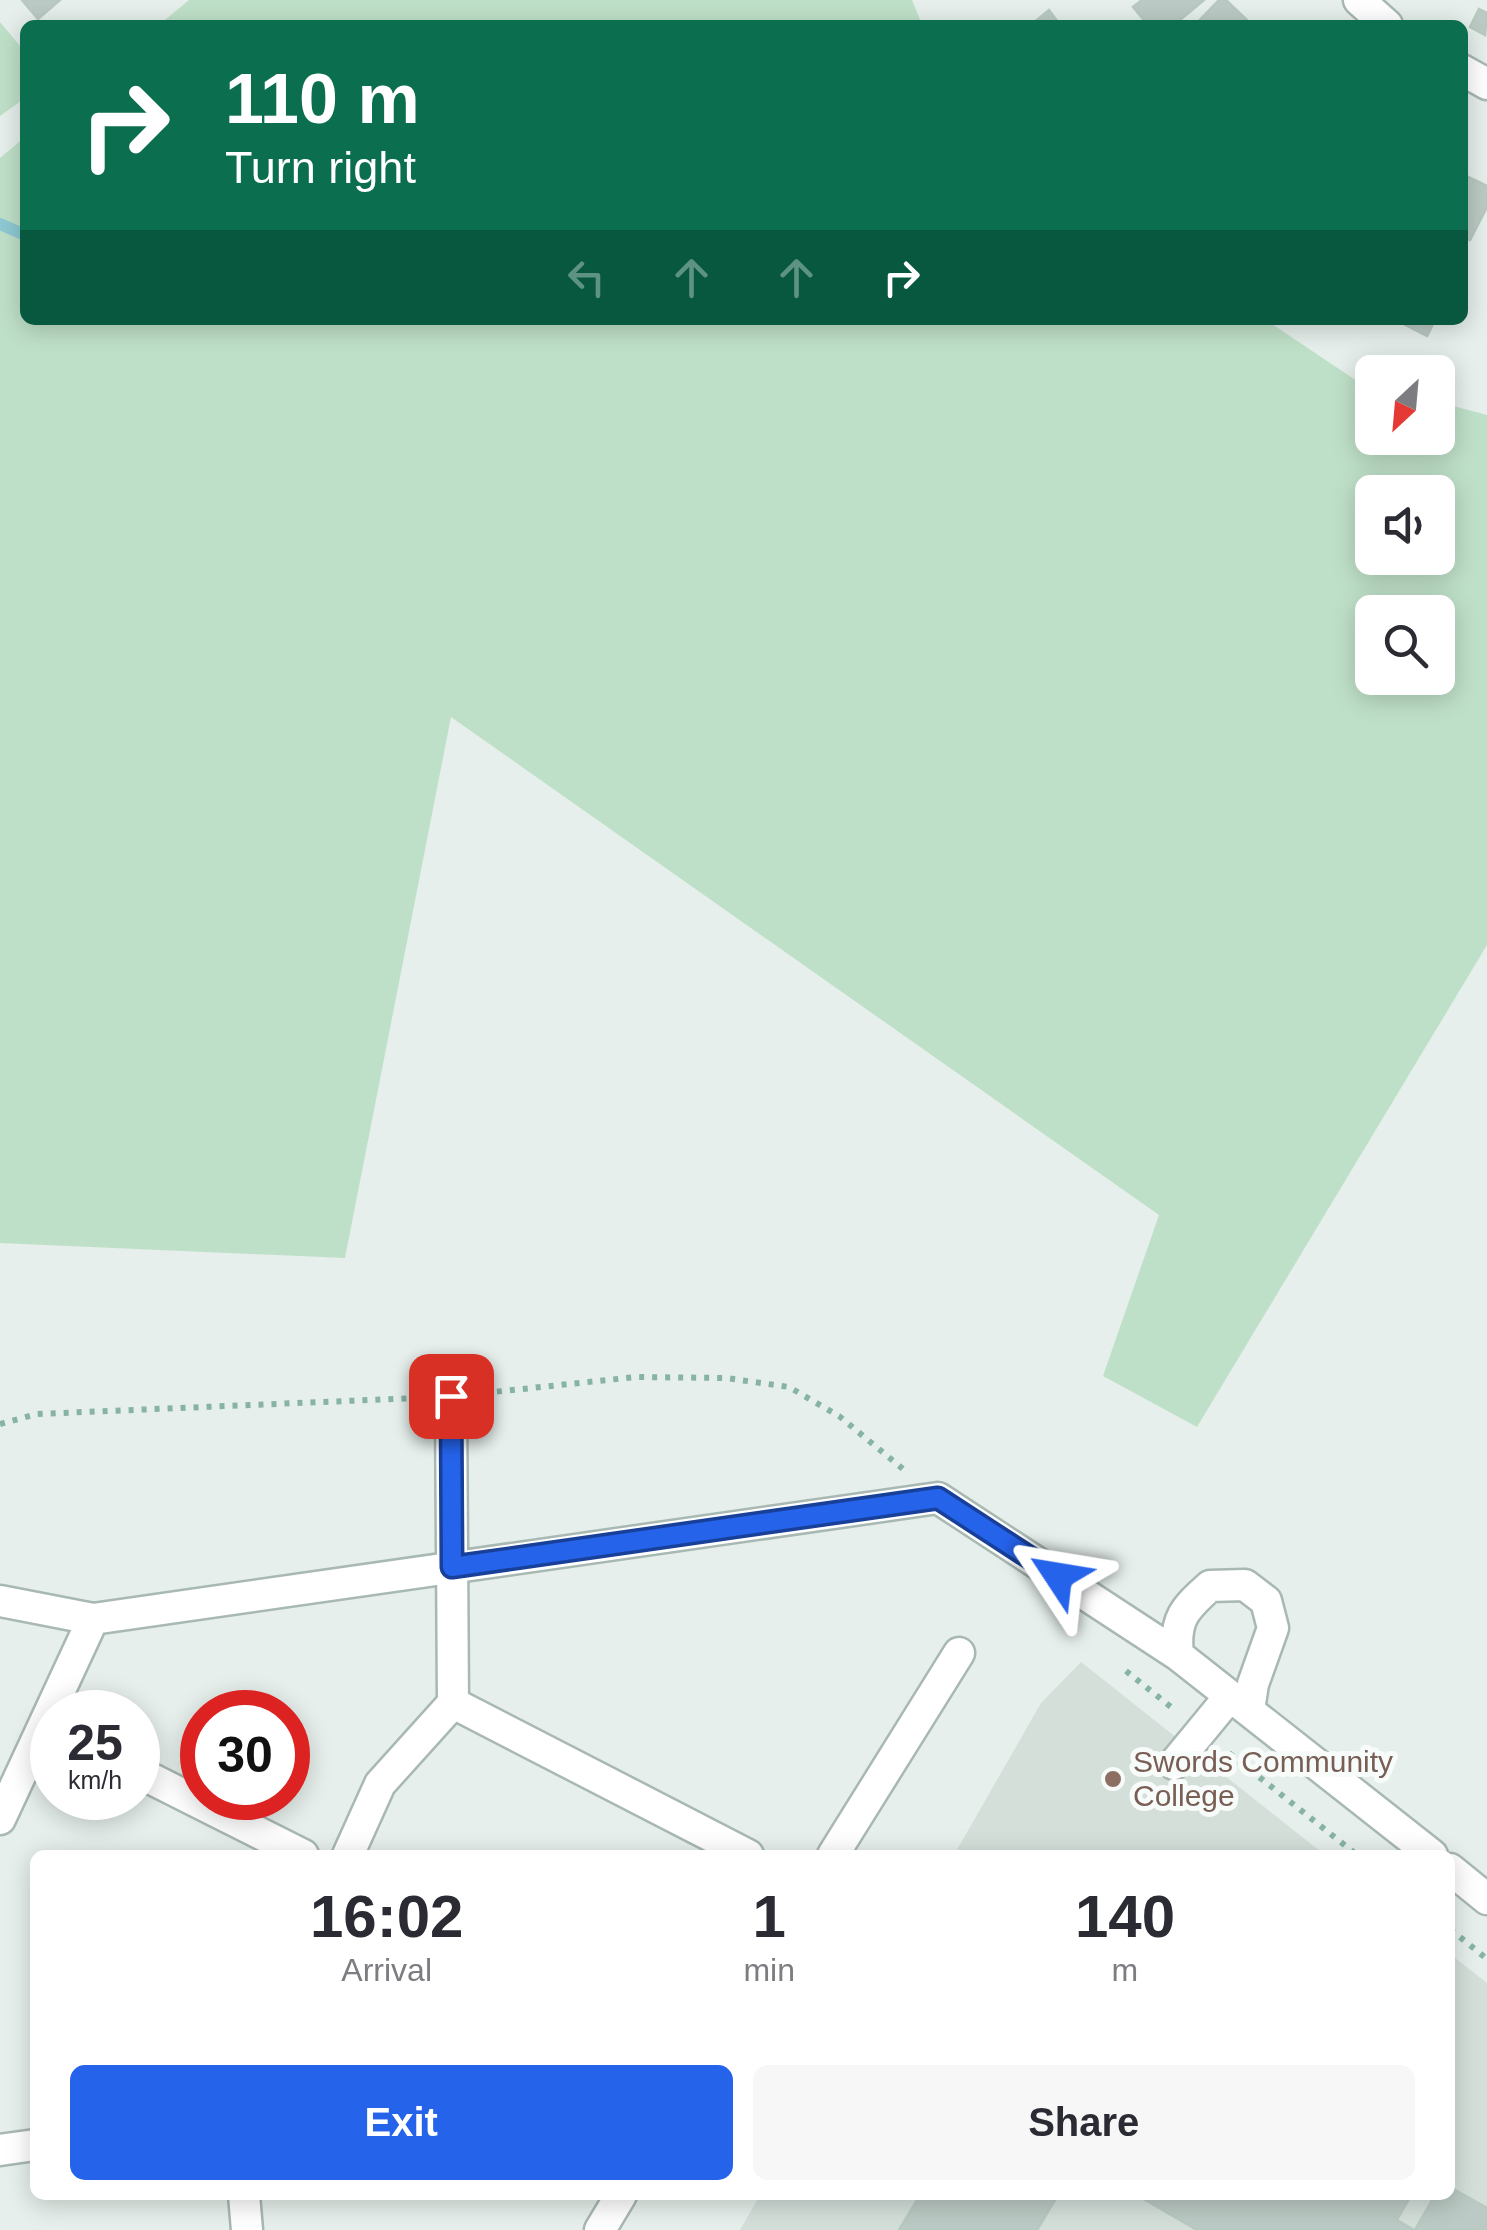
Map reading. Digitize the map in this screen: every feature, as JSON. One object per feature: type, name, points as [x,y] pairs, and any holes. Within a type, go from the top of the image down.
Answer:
[{"type":"street","points":[[1359,0],[1381,20]]},
{"type":"street","points":[[350,1850],[380,1784],[453,1703],[451,1396]]},
{"type":"street","points":[[0,1601],[94,1619],[938,1498],[1178,1654],[1426,1850]]},
{"type":"street","points":[[1174,1764],[1201,1731],[1240,1703],[1253,1684],[1272,1628],[1266,1602],[1246,1585],[1210,1586],[1189,1605],[1176,1630],[1178,1654]]},
{"type":"street","points":[[64,1690],[94,1619]]},
{"type":"street","points":[[837,1850],[960,1653]]},
{"type":"street","points":[[453,1703],[738,1850]]},
{"type":"street","points":[[0,1819],[30,1762]]},
{"type":"street","points":[[160,1783],[293,1850]]},
{"type":"street","points":[[1455,1874],[1487,1899]]},
{"type":"street","points":[[0,2150],[30,2146]]},
{"type":"street","points":[[244,2200],[247,2230]]},
{"type":"path","points":[[1126,1671],[1351,1850]]},
{"type":"path","points":[[1455,1933],[1487,1959]]},
{"type":"shaded area","name":"Swords Community College","points":[[1081,1662],[1319,1850],[957,1850],[1041,1703]]},
{"type":"shaded area","points":[[1455,1958],[1487,1983],[1487,2230],[740,2230],[757,2200],[1455,2200]]},
{"type":"green space","points":[[189,0],[912,0],[920,20],[165,20]]},
{"type":"green space","points":[[0,22],[20,46],[20,102],[0,116]]},
{"type":"green space","points":[[20,141],[20,325],[1273,325],[1355,379],[1355,455],[1455,455],[1455,407],[1487,415],[1487,945],[1197,1427],[1103,1376],[1159,1215],[451,717],[345,1258],[0,1243],[0,158]]},
{"type":"building","points":[[22,0],[60,0],[38,19]]},
{"type":"building","points":[[1142,0],[1204,0],[1180,20],[1144,20],[1133,7]]},
{"type":"building","points":[[1219,0],[1226,0],[1247,20],[1200,20]]},
{"type":"building","points":[[1479,9],[1487,13],[1485,35],[1470,27]]},
{"type":"building","points":[[1049,10],[1056,20],[1037,20]]},
{"type":"building","points":[[1468,177],[1487,186],[1487,207],[1470,240]]},
{"type":"building","points":[[1406,325],[1432,325],[1427,336]]},
{"type":"building","points":[[1455,2190],[1487,2208],[1487,2230],[1415,2230],[1432,2200],[1455,2200]]},
{"type":"building","points":[[917,2200],[1055,2200],[1037,2230],[899,2230]]},
{"type":"building","points":[[1146,2200],[1408,2200],[1397,2220],[1414,2230],[1197,2230]]},
{"type":"waterway","points":[[0,224],[20,233]]},
{"type":"place","name":"Swords Community College","points":[[1113,1779]]},
{"type":"route","points":[[451,1396],[452,1567],[938,1498],[1058,1576]]}]
